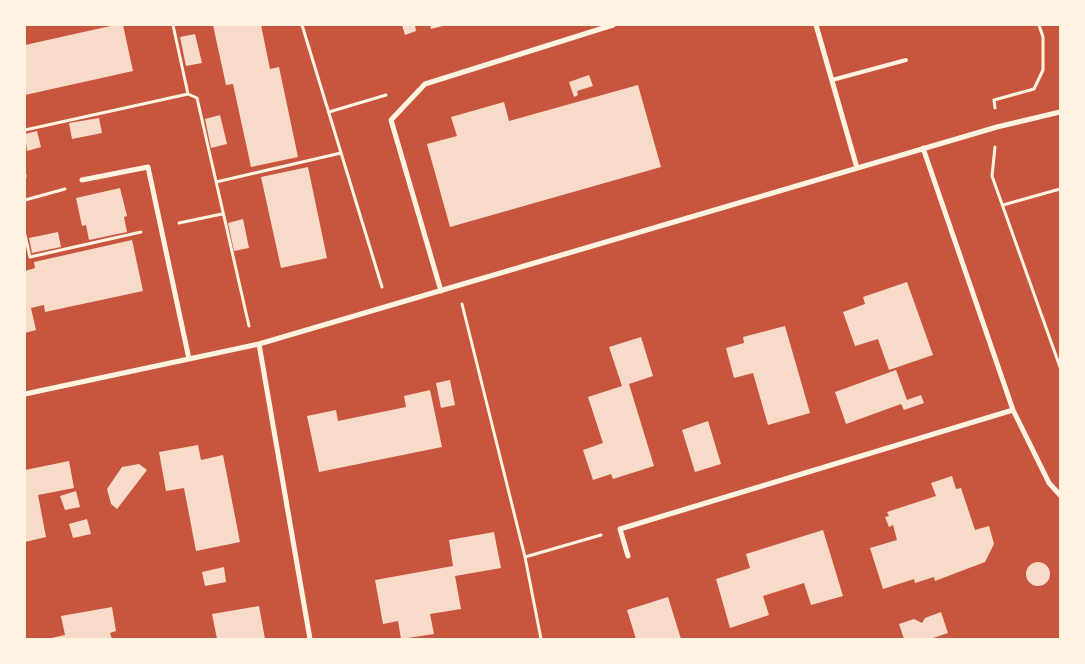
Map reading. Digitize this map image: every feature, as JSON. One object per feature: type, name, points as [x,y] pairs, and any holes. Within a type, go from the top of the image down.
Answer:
[{"type":"street","points":[[441,291],[391,120],[425,84],[613,25]]},
{"type":"street","points":[[816,25],[857,168]]},
{"type":"street","points":[[25,394],[259,344],[923,148],[997,127],[1060,112]]},
{"type":"street","points":[[923,148],[1013,410],[1049,483],[1060,495]]},
{"type":"street","points":[[82,180],[148,167],[189,359]]},
{"type":"street","points":[[259,344],[310,639]]},
{"type":"street","points":[[628,556],[620,529],[1013,410]]},
{"type":"lane","points":[[832,80],[906,60]]},
{"type":"path","points":[[173,25],[188,94]]},
{"type":"path","points":[[302,25],[388,307]]},
{"type":"path","points":[[1039,25],[1043,37],[1043,70],[1034,89],[994,100],[997,127],[992,176],[1060,367]]},
{"type":"path","points":[[25,130],[188,94],[197,98],[246,321],[259,344]]},
{"type":"path","points":[[329,112],[390,94]]},
{"type":"path","points":[[216,182],[342,153]]},
{"type":"path","points":[[25,200],[61,191],[82,180]]},
{"type":"path","points":[[1002,205],[1060,189]]},
{"type":"path","points":[[25,235],[30,257],[222,214]]},
{"type":"path","points":[[458,286],[525,557],[541,639]]},
{"type":"path","points":[[525,557],[620,529]]},
{"type":"building","points":[[115,25],[123,25],[133,71],[25,95],[25,45]]},
{"type":"building","points":[[213,25],[261,25],[270,69],[279,67],[298,157],[251,167],[233,84],[226,85]]},
{"type":"building","points":[[402,25],[415,25],[416,31],[405,35]]},
{"type":"building","points":[[430,25],[443,25],[443,26],[431,29]]},
{"type":"building","points":[[195,34],[202,63],[186,66],[180,37]]},
{"type":"building","points":[[589,75],[593,86],[577,91],[578,95],[574,97],[569,82]]},
{"type":"building","points":[[638,85],[661,167],[450,227],[427,144],[457,136],[451,117],[504,102],[509,121]]},
{"type":"building","points":[[220,115],[227,144],[211,148],[205,119]]},
{"type":"building","points":[[99,118],[102,133],[72,139],[69,123]]},
{"type":"building","points":[[37,131],[41,147],[27,151],[25,134]]},
{"type":"building","points":[[308,167],[327,258],[281,268],[261,177]]},
{"type":"building","points":[[120,188],[127,216],[124,217],[127,232],[89,240],[86,225],[82,226],[76,198]]},
{"type":"building","points":[[243,219],[249,248],[234,251],[228,223]]},
{"type":"building","points":[[58,232],[61,247],[32,253],[29,238]]},
{"type":"building","points":[[132,240],[143,291],[45,312],[44,305],[31,308],[36,330],[25,333],[25,271],[35,268],[34,262]]},
{"type":"building","points":[[907,282],[933,355],[889,370],[878,339],[855,346],[843,312],[865,304],[863,297]]},
{"type":"building","points":[[785,326],[810,413],[768,425],[753,373],[734,378],[726,348],[744,343],[743,337]]},
{"type":"building","points":[[641,337],[653,376],[629,384],[654,466],[613,479],[611,474],[593,480],[583,450],[603,443],[588,397],[622,386],[609,347]]},
{"type":"building","points":[[896,370],[907,400],[921,395],[924,403],[904,410],[901,404],[846,424],[835,392]]},
{"type":"building","points":[[450,380],[455,405],[441,408],[436,383]]},
{"type":"building","points":[[430,390],[442,447],[319,472],[307,416],[336,410],[338,421],[406,407],[404,396]]},
{"type":"building","points":[[708,421],[721,464],[695,472],[682,430]]},
{"type":"building","points":[[198,445],[201,460],[223,455],[240,542],[196,551],[184,488],[166,491],[159,452]]},
{"type":"building","points":[[69,461],[74,488],[38,495],[46,537],[25,542],[25,470]]},
{"type":"building","points":[[139,464],[147,470],[117,509],[111,504],[107,489],[122,467]]},
{"type":"building","points":[[952,476],[956,489],[961,488],[975,530],[989,526],[994,544],[985,562],[935,581],[934,577],[915,583],[914,579],[883,589],[870,548],[897,540],[893,525],[889,527],[885,517],[889,516],[887,512],[936,496],[931,483]]},
{"type":"building","points":[[76,491],[80,507],[65,510],[60,496]]},
{"type":"building","points":[[87,519],[91,534],[73,538],[69,524]]},
{"type":"building","points":[[823,530],[843,596],[811,605],[804,583],[763,596],[769,615],[730,628],[716,579],[750,568],[746,554]]},
{"type":"building","points":[[494,532],[501,568],[455,576],[461,609],[430,614],[434,634],[401,639],[398,621],[383,624],[375,580],[453,566],[449,540]]},
{"type":"building","points":[[1038,562],[1047,565],[1050,574],[1047,583],[1038,586],[1029,583],[1026,574],[1029,565]]},
{"type":"building","points":[[224,567],[226,582],[205,586],[202,572]]},
{"type":"building","points":[[668,597],[681,639],[636,639],[627,610]]},
{"type":"building","points":[[259,606],[265,639],[217,639],[212,614]]},
{"type":"building","points":[[112,607],[116,631],[110,633],[112,639],[47,639],[65,635],[61,616]]},
{"type":"building","points":[[941,612],[948,633],[930,639],[904,639],[899,624],[914,619],[922,623],[925,618]]}]
